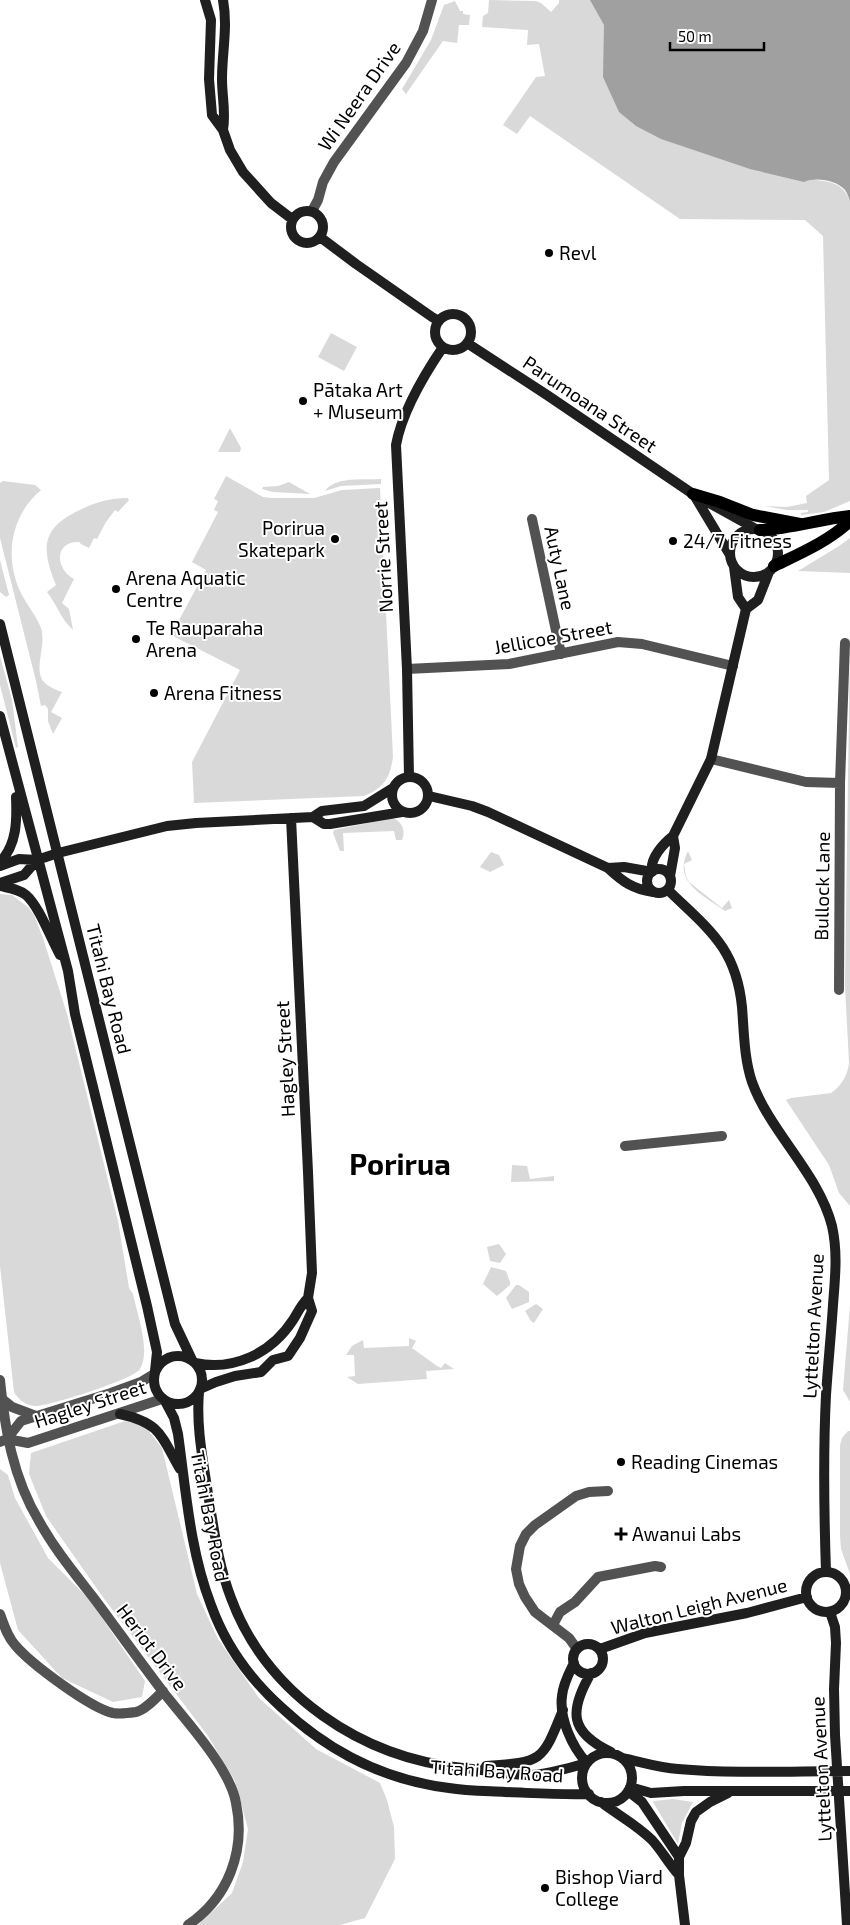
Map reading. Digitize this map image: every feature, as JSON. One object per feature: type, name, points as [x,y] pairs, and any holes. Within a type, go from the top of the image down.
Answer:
[{"type":"main road","points":[[205,0],[211,20],[209,79],[212,115],[223,130],[230,150],[243,172],[271,203],[292,219]]},
{"type":"main road","points":[[223,130],[225,112],[222,79],[226,22],[224,0]]},
{"type":"main road","points":[[312,211],[321,217],[323,232],[320,237],[310,244],[299,242],[290,227],[292,219],[300,212],[312,211]]},
{"type":"main road","points":[[320,237],[439,321]]},
{"type":"main road","points":[[451,314],[464,318],[471,330],[467,343],[456,350],[443,347],[438,342],[435,333],[439,321],[451,314]]},
{"type":"main road","name":"Parumoana Street","points":[[467,343],[547,394],[693,494],[758,530]]},
{"type":"main road","name":"Norrie Street","points":[[409,776],[407,669],[396,445],[401,425],[422,381],[443,347]]},
{"type":"main road","points":[[693,494],[753,515],[800,524]]},
{"type":"main road","name":"Parumoana Street","points":[[693,494],[730,555]]},
{"type":"main road","points":[[746,609],[738,597],[734,567],[730,555],[731,545],[737,536],[746,531],[782,529],[800,524],[850,516]]},
{"type":"main road","points":[[734,567],[740,573],[752,577],[761,576],[810,549],[839,531],[850,521]]},
{"type":"main road","points":[[653,892],[647,884],[647,878],[652,872],[651,864],[663,844],[673,836],[711,759],[746,609],[758,600],[778,558],[776,544],[768,534],[758,530]]},
{"type":"main road","name":"Titahi Bay Road","points":[[0,624],[175,1324],[193,1362]]},
{"type":"main road","name":"Titahi Bay Road","points":[[0,716],[68,971],[75,1014],[147,1306],[157,1352],[154,1373]]},
{"type":"main road","points":[[0,866],[19,859],[37,860],[167,826],[313,817],[322,811],[364,806],[393,788],[400,780],[409,776],[416,777],[423,782],[427,787],[429,796],[425,806],[418,812],[402,812],[330,824],[324,824],[313,817]]},
{"type":"main road","points":[[0,862],[11,847],[14,838],[16,780]]},
{"type":"main road","points":[[393,788],[392,799],[397,809],[402,812]]},
{"type":"main road","points":[[429,796],[472,806],[488,812],[608,868],[620,880],[638,890],[661,893],[668,890],[672,882],[670,876],[664,870],[652,872],[608,868]]},
{"type":"main road","name":"Hagley Street","points":[[273,1360],[288,1356],[300,1338],[312,1311],[308,1298],[312,1273],[291,818]]},
{"type":"main road","points":[[670,876],[676,848],[673,836]]},
{"type":"main road","points":[[0,885],[24,875],[37,860]]},
{"type":"main road","points":[[0,885],[21,892],[35,904],[68,971]]},
{"type":"main road","name":"Lyttelton Avenue","points":[[668,890],[713,935],[732,962],[742,1005],[747,1064],[753,1083],[773,1122],[818,1192],[832,1224],[836,1264],[824,1457],[826,1572]]},
{"type":"main road","name":"Hagley Street","points":[[193,1362],[209,1366],[229,1364],[247,1359],[266,1349],[293,1320],[299,1307],[308,1298]]},
{"type":"main road","points":[[199,1391],[202,1375],[193,1362],[182,1356],[173,1356],[164,1360],[154,1373],[156,1390],[164,1400],[173,1404],[186,1403],[193,1399],[199,1391],[216,1382],[235,1376],[261,1372],[273,1360],[266,1349]]},
{"type":"main road","name":"Titahi Bay Road","points":[[199,1391],[199,1430],[215,1538],[223,1572],[231,1598],[244,1626],[265,1659],[287,1684],[314,1709],[361,1740],[421,1762],[530,1775],[556,1772],[587,1763]]},
{"type":"main road","name":"Titahi Bay Road","points":[[164,1400],[174,1418],[194,1542],[211,1606],[225,1636],[247,1672],[300,1725],[324,1743],[352,1759],[384,1773],[416,1782],[449,1788],[589,1794]]},
{"type":"main road","points":[[120,1414],[144,1420],[156,1429],[183,1474]]},
{"type":"main road","points":[[826,1572],[834,1574],[845,1585],[845,1600],[841,1607],[830,1612],[822,1612],[814,1608],[807,1597],[806,1588],[810,1580],[817,1574],[826,1572]]},
{"type":"main road","name":"Walton Leigh Avenue","points":[[600,1649],[645,1633],[747,1613],[807,1597]]},
{"type":"main road","name":"Lyttelton Avenue","points":[[830,1612],[835,1627],[836,1643],[835,1735],[846,1925]]},
{"type":"main road","points":[[587,1763],[577,1753],[570,1739],[563,1710],[563,1690],[574,1663],[577,1649],[589,1644],[600,1649],[603,1662],[598,1669],[591,1673],[578,1700],[576,1714],[578,1724],[584,1734],[594,1744],[618,1756],[630,1768],[632,1780],[629,1789],[616,1801],[601,1802]]},
{"type":"main road","points":[[574,1663],[579,1670],[591,1673]]},
{"type":"main road","points":[[463,1768],[516,1764],[530,1761],[542,1754],[548,1746],[563,1710]]},
{"type":"main road","points":[[679,1875],[668,1863],[654,1842],[643,1832],[589,1794],[583,1782],[584,1769],[587,1763],[599,1754],[618,1756],[653,1766],[677,1769],[850,1771]]},
{"type":"main road","points":[[629,1789],[651,1792],[850,1791]]},
{"type":"main road","points":[[629,1789],[642,1802],[679,1858]]},
{"type":"main road","points":[[685,1925],[679,1875],[679,1858],[686,1844],[691,1822],[696,1812],[710,1802],[731,1792]]},
{"type":"street","name":"Wi Neera Drive","points":[[312,211],[318,200],[323,182],[334,162],[406,63],[423,31],[432,0]]},
{"type":"street","name":"Auty Lane","points":[[532,519],[562,654]]},
{"type":"street","name":"Jellicoe Street","points":[[407,669],[491,666],[526,662],[604,644],[626,642],[642,644],[733,666]]},
{"type":"street","name":"Bullock Lane","points":[[839,990],[840,783],[845,643]]},
{"type":"street","points":[[711,759],[806,782],[840,783]]},
{"type":"street","points":[[625,1146],[722,1136]]},
{"type":"street","name":"Hagley Street","points":[[4,1441],[22,1421],[111,1393],[141,1382],[154,1373]]},
{"type":"street","name":"Heriot Drive","points":[[0,1380],[4,1441],[38,1521],[60,1555],[198,1734],[226,1777],[236,1802],[239,1836],[237,1852],[231,1871],[225,1886],[217,1898],[207,1910],[188,1925]]},
{"type":"street","name":"Hagley Street","points":[[2,1399],[12,1407],[36,1416]]},
{"type":"street","name":"Hagley Street","points":[[4,1441],[28,1443],[164,1400]]},
{"type":"street","points":[[577,1649],[569,1638],[534,1612],[522,1590],[516,1569],[520,1546],[526,1534],[535,1525],[576,1496],[589,1492],[608,1490]]},
{"type":"street","points":[[553,1625],[560,1612],[575,1602],[598,1577],[654,1566],[661,1567]]},
{"type":"street","points":[[0,1614],[6,1631],[21,1650],[59,1682],[96,1705],[113,1713],[138,1712],[163,1691]]},
{"type":"shaded area","points":[[489,0],[536,1],[551,12],[559,3],[559,0],[836,0],[810,179],[829,182],[839,186],[847,194],[850,201],[850,501],[824,512],[801,515],[801,513],[808,512],[808,510],[787,510],[764,506],[787,507],[807,503],[806,496],[829,480],[823,236],[805,220],[680,219],[530,116],[517,134],[503,125],[536,77],[545,76],[539,44],[527,45],[528,30],[482,27],[483,16],[488,13]]},
{"type":"shaded area","points":[[590,0],[850,0],[850,201],[845,190],[826,180],[809,180],[804,182],[750,169],[661,139],[636,126],[619,112],[603,77],[604,25]]},
{"type":"shaded area","points":[[455,1],[460,11],[463,11],[463,14],[470,15],[469,25],[459,25],[457,43],[443,41],[406,94],[402,89],[431,40],[444,5]]},
{"type":"shaded area","points":[[331,333],[357,347],[344,371],[318,357]]},
{"type":"shaded area","points":[[230,428],[241,448],[240,452],[218,452]]},
{"type":"shaded area","points":[[226,476],[263,497],[272,498],[314,498],[342,490],[380,488],[393,757],[390,771],[385,781],[371,793],[364,796],[194,803],[192,762],[240,670],[171,635],[206,570],[192,562],[218,512],[214,510],[218,501],[214,499]]},
{"type":"shaded area","points":[[381,479],[381,484],[341,486],[325,491],[330,486],[343,481]]},
{"type":"shaded area","points":[[3,481],[35,485],[41,490],[23,511],[17,524],[13,537],[12,564],[20,591],[41,628],[41,678],[48,686],[62,692],[51,712],[62,718],[53,734],[48,721],[48,709],[45,705],[41,706],[0,538],[0,483]]},
{"type":"shaded area","points":[[289,482],[310,494],[273,492],[262,489],[263,487],[278,486]]},
{"type":"shaded area","points":[[128,498],[129,500],[118,512],[115,510],[97,539],[94,538],[89,548],[79,542],[65,546],[61,551],[60,556],[63,569],[74,579],[62,603],[69,609],[73,630],[65,621],[47,592],[56,585],[51,572],[47,550],[51,532],[67,517],[91,505],[103,501]]},
{"type":"shaded area","points":[[850,538],[850,573],[798,571],[839,546]]},
{"type":"shaded area","points":[[0,560],[9,595],[6,597],[0,592]]},
{"type":"shaded area","points":[[850,638],[850,1206],[839,1193],[829,1165],[786,1100],[831,1093],[843,1080],[849,1063],[845,986]]},
{"type":"shaded area","points":[[0,656],[12,700],[18,747],[16,748],[0,685]]},
{"type":"shaded area","points":[[392,818],[402,826],[404,833],[402,840],[396,840],[394,831],[343,833],[344,851],[340,851],[333,833],[334,830]]},
{"type":"shaded area","points":[[688,851],[692,860],[684,864],[684,862]]},
{"type":"shaded area","points":[[491,852],[499,855],[504,865],[490,872],[480,867]]},
{"type":"shaded area","points":[[684,864],[689,882],[722,908],[729,900],[732,908],[725,911],[692,887],[687,879],[684,871]]},
{"type":"shaded area","points":[[0,894],[12,895],[28,907],[34,915],[43,938],[67,1014],[118,1221],[129,1288],[133,1294],[144,1343],[143,1361],[140,1369],[135,1373],[91,1391],[57,1402],[36,1406],[23,1402],[14,1392],[0,1266]]},
{"type":"shaded area","points":[[512,1165],[527,1166],[530,1179],[554,1176],[554,1181],[511,1182]]},
{"type":"shaded area","points":[[499,1244],[506,1254],[500,1263],[490,1261],[487,1247]]},
{"type":"shaded area","points":[[491,1267],[506,1271],[510,1282],[510,1285],[497,1296],[483,1284]]},
{"type":"shaded area","points":[[516,1285],[529,1292],[529,1302],[512,1309],[506,1298]]},
{"type":"shaded area","points":[[536,1304],[543,1309],[534,1323],[525,1311]]},
{"type":"shaded area","points":[[850,1305],[850,1402],[843,1390]]},
{"type":"shaded area","points":[[409,1338],[416,1341],[412,1348],[437,1366],[441,1368],[445,1363],[454,1369],[426,1371],[427,1379],[358,1384],[347,1377],[355,1376],[354,1355],[346,1355],[352,1346],[363,1340],[364,1348],[409,1346]]},
{"type":"shaded area","points":[[125,1421],[143,1427],[162,1448],[197,1594],[218,1639],[259,1698],[316,1749],[380,1783],[387,1800],[394,1827],[395,1859],[365,1918],[340,1925],[198,1925],[232,1893],[243,1862],[248,1829],[235,1781],[208,1736],[102,1596],[46,1516],[29,1474],[31,1453]]},
{"type":"shaded area","points":[[850,1431],[850,1574],[841,1549],[840,1536],[840,1445],[842,1438]]},
{"type":"shaded area","points":[[0,1469],[8,1475],[15,1498],[48,1558],[89,1599],[145,1681],[142,1697],[113,1702],[62,1678],[18,1630],[0,1563]]},
{"type":"shaded area","points":[[673,1799],[693,1802],[682,1823],[678,1844],[653,1802]]},
{"type":"place","name":"Revl","points":[[549,253]]},
{"type":"place","name":"Pātaka Art + Museum","points":[[303,401]]},
{"type":"place","name":"Porirua Skatepark","points":[[335,539]]},
{"type":"place","name":"24/7 Fitness","points":[[673,541]]},
{"type":"place","name":"Arena Aquatic Centre","points":[[116,589]]},
{"type":"place","name":"Te Rauparaha Arena","points":[[136,639]]},
{"type":"place","name":"Arena Fitness","points":[[154,693]]},
{"type":"place","name":"Reading Cinemas","points":[[621,1462]]},
{"type":"place","name":"Awanui Labs","points":[[621,1534]]},
{"type":"place","name":"Bishop Viard College","points":[[545,1888]]},
{"type":"district","name":"Porirua","points":[[400,1165]]}]
